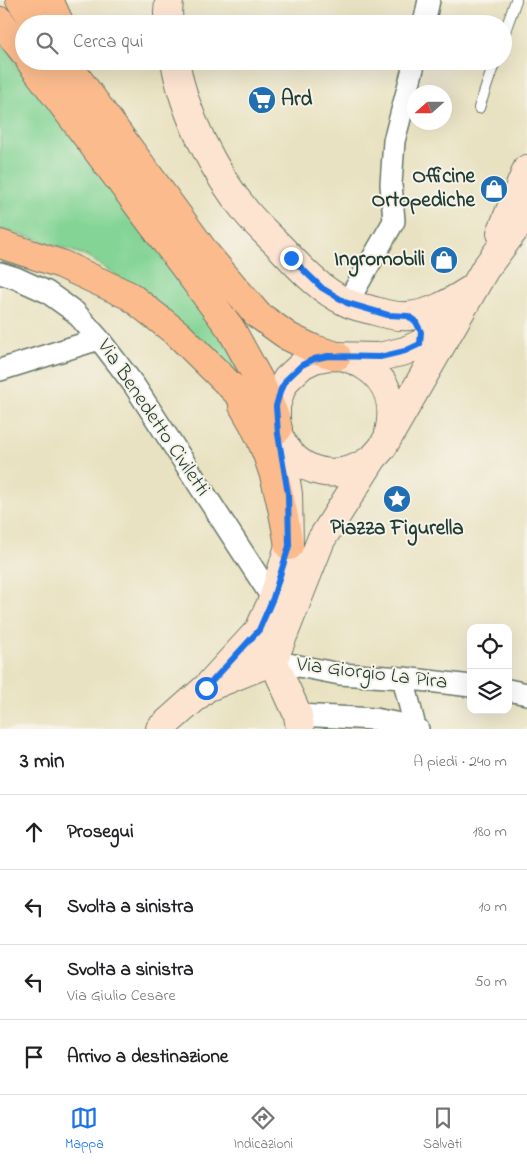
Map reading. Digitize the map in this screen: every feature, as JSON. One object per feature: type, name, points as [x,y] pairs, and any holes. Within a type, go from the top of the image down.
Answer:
[{"type":"main road","points":[[20,0],[31,15]]},
{"type":"main road","points":[[49,0],[56,15]]},
{"type":"main road","points":[[168,0],[169,15]]},
{"type":"main road","points":[[0,21],[15,40]]},
{"type":"main road","points":[[37,70],[231,329],[259,380],[277,427],[291,455],[302,464],[316,470],[332,473],[347,472],[362,466],[378,453],[480,278],[527,213]]},
{"type":"main road","points":[[71,70],[207,255],[257,314],[289,337],[314,349],[360,362],[375,373],[387,390],[391,404],[392,419],[389,435],[321,540],[274,661],[206,688]]},
{"type":"main road","points":[[85,70],[154,184]]},
{"type":"main road","points":[[177,70],[179,82],[198,133],[222,178],[248,214],[322,288],[347,303],[388,315],[408,316],[432,311],[450,302],[480,278],[527,170]]},
{"type":"main road","points":[[0,244],[61,264],[130,296],[178,334],[256,411],[277,427]]},
{"type":"main road","points":[[408,316],[416,322],[421,332],[420,344]]},
{"type":"main road","points":[[160,729],[206,688],[259,630],[273,598],[289,546],[288,494],[277,427],[276,406],[281,389],[295,370],[314,359],[328,356],[380,357],[405,351],[420,344],[457,318]]},
{"type":"main road","points":[[226,380],[249,416],[273,468],[281,496],[289,546]]},
{"type":"main road","points":[[259,630],[299,722]]},
{"type":"street","points":[[426,15],[429,0]]},
{"type":"street","points":[[347,303],[394,221],[391,184],[394,141],[413,70]]},
{"type":"street","name":"Via Benedetto Civiletti","points":[[0,273],[48,292],[75,312],[99,339],[134,385],[273,598]]},
{"type":"street","points":[[0,370],[99,339]]},
{"type":"street","name":"Via Giorgio La Pira","points":[[274,661],[340,674],[403,678],[467,686]]},
{"type":"street","points":[[299,722],[375,718],[416,728],[403,678]]},
{"type":"street","points":[[512,691],[527,694]]},
{"type":"lane","points":[[511,15],[516,0]]},
{"type":"lane","points":[[479,108],[492,70]]},
{"type":"green space","points":[[0,41],[15,59],[15,70],[24,70],[35,84],[228,347],[241,379],[147,296],[87,256],[0,229]]},
{"type":"place","name":"Ard","points":[[262,100]]},
{"type":"place","name":"Officine Ortopediche","points":[[494,189]]},
{"type":"place","name":"Ingromobili","points":[[444,260]]},
{"type":"place","name":"Piazza Figurella","points":[[397,499]]},
{"type":"route","points":[[206,688],[259,630],[273,598],[289,546],[288,494],[276,419],[276,406],[281,389],[287,379],[295,370],[314,359],[328,356],[380,357],[405,351],[420,344],[421,332],[416,322],[408,316],[388,315],[347,303],[322,288],[291,258]]}]
